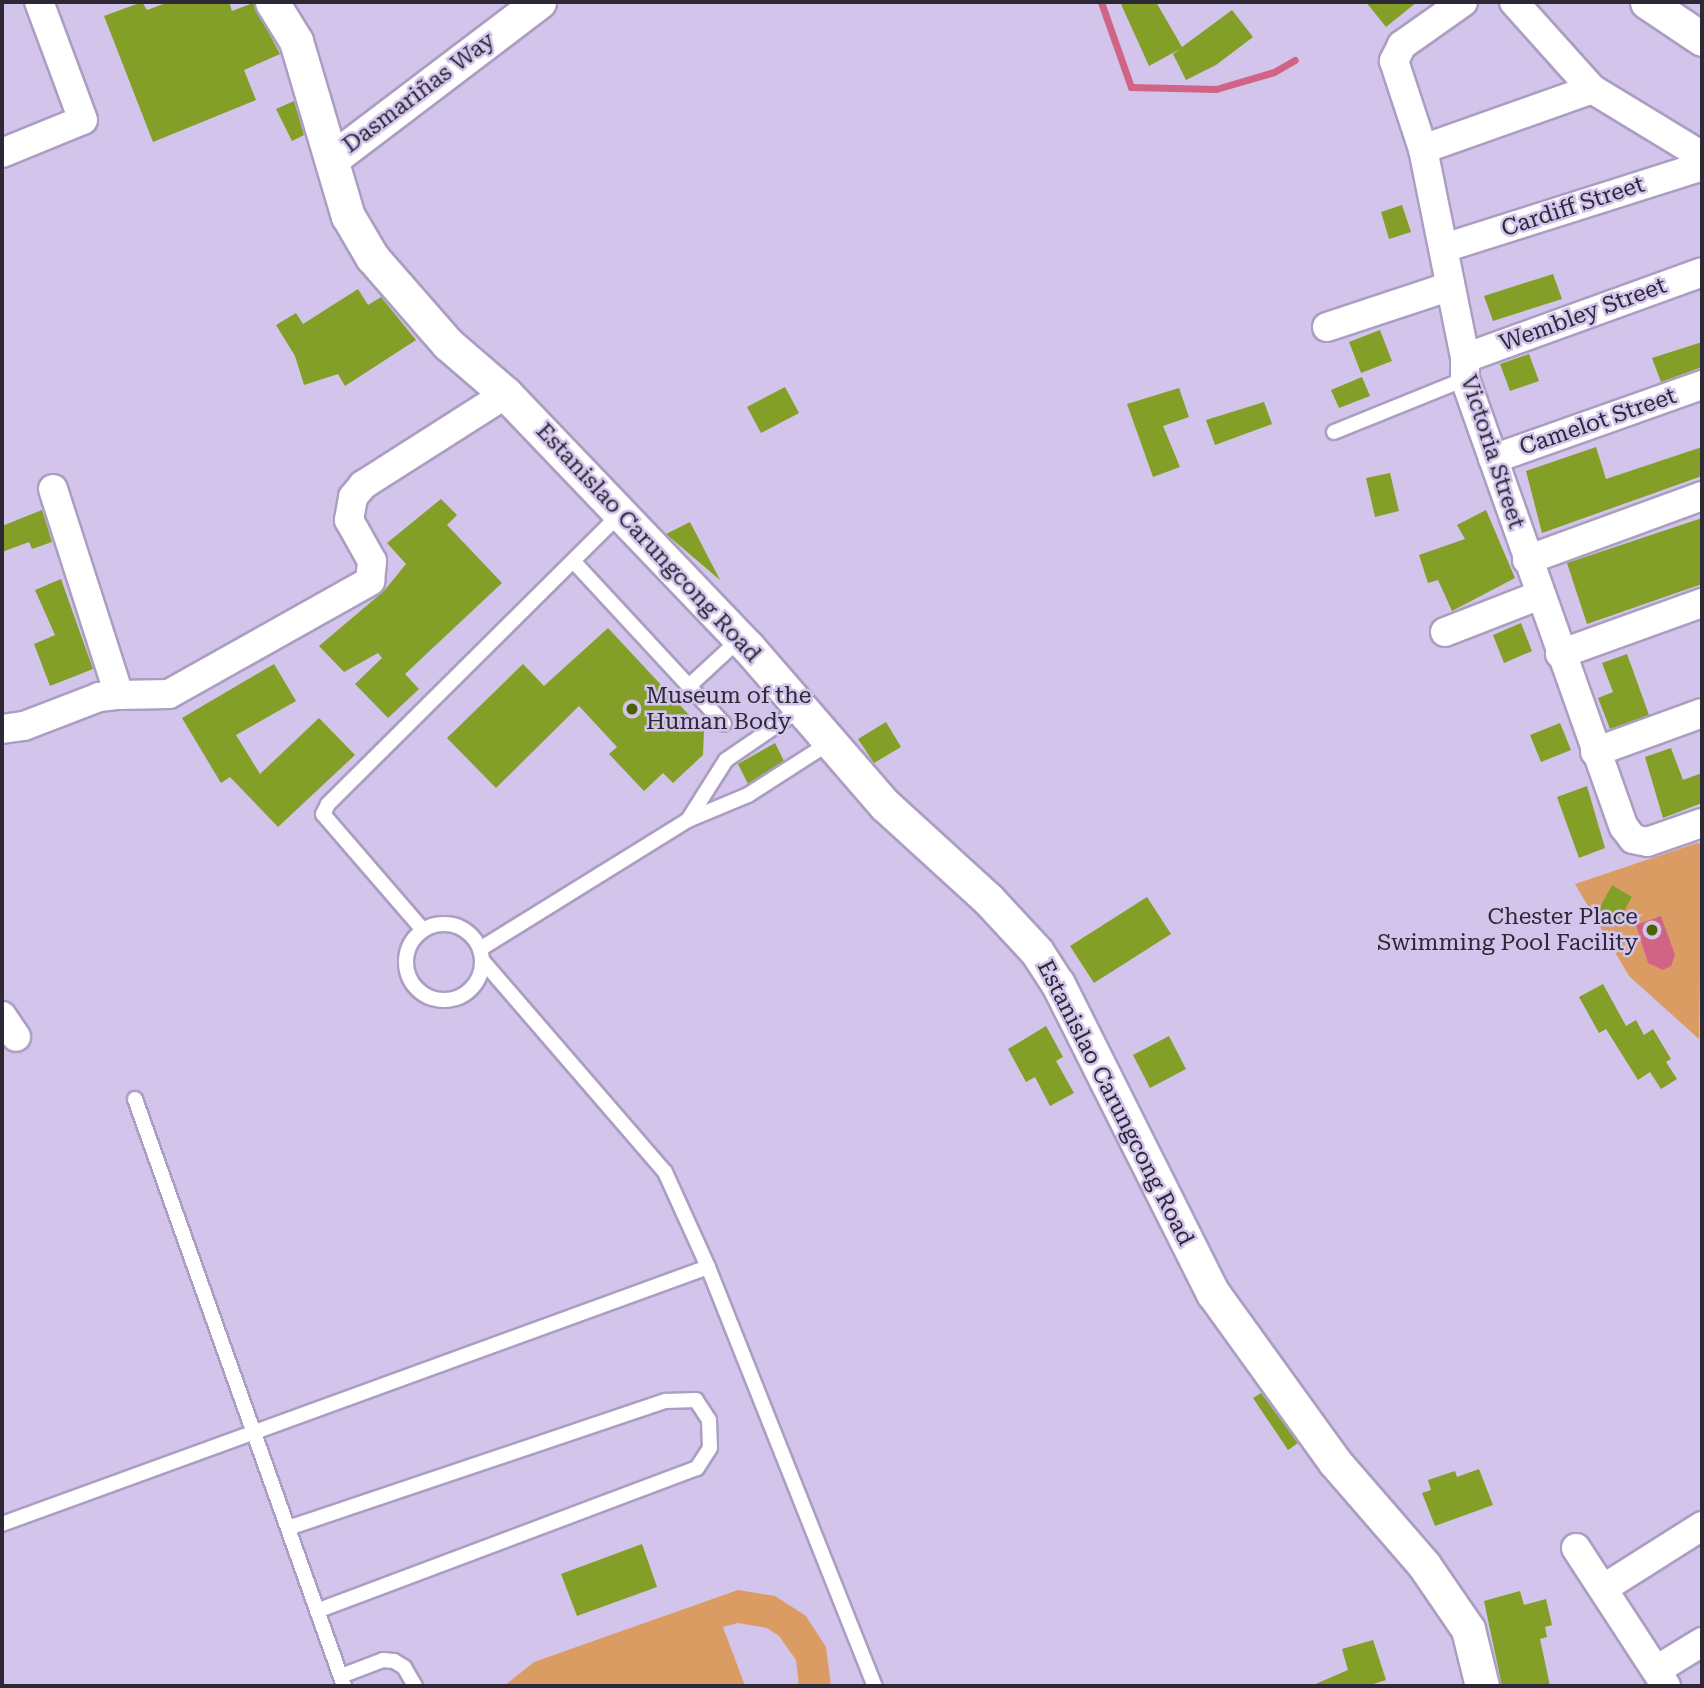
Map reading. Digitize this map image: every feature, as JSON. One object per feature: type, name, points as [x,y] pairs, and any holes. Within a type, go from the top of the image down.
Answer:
[{"type":"street","points":[[2,153],[83,120],[40,2]]},
{"type":"street","name":"Estanislao Carungcong Road","points":[[272,2],[296,41],[348,216],[372,257],[448,344],[506,394],[622,513],[740,639],[799,710],[886,805],[988,898],[1037,952],[1058,984],[1213,1293],[1334,1461],[1424,1565],[1468,1629],[1482,1686]]},
{"type":"street","name":"Dasmariñas Way","points":[[332,159],[538,2]]},
{"type":"street","name":"Victoria Street","points":[[1463,2],[1402,45],[1394,61],[1423,149],[1465,369],[1527,560],[1595,752],[1633,839],[1647,842],[1702,823]]},
{"type":"street","points":[[1514,2],[1592,89],[1702,156]]},
{"type":"street","points":[[1647,2],[1702,39]]},
{"type":"street","points":[[1423,149],[1592,89]]},
{"type":"street","name":"Cardiff Street","points":[[1444,248],[1702,166]]},
{"type":"street","name":"Wembley Street","points":[[1465,369],[1702,272]]},
{"type":"street","points":[[1327,327],[1448,287]]},
{"type":"street","name":"Camelot Street","points":[[1493,459],[1702,385]]},
{"type":"street","points":[[2,729],[24,726],[99,696],[169,694],[370,581],[372,561],[349,520],[353,497],[363,485],[506,394]]},
{"type":"street","points":[[53,489],[119,695]]},
{"type":"street","points":[[1527,560],[1702,496]]},
{"type":"street","points":[[1446,632],[1539,595]]},
{"type":"street","points":[[1560,654],[1702,603]]},
{"type":"street","points":[[1595,752],[1702,713]]},
{"type":"street","points":[[1604,1588],[1702,1526]]},
{"type":"street","points":[[1576,1548],[1662,1678],[1702,1642]]},
{"type":"lane","points":[[1334,432],[1465,369]]},
{"type":"lane","points":[[423,930],[323,814],[622,513]]},
{"type":"lane","points":[[575,563],[724,723]]},
{"type":"lane","points":[[689,685],[740,639]]},
{"type":"lane","points":[[688,820],[726,760],[799,710]]},
{"type":"lane","points":[[829,743],[748,795],[688,820],[481,954],[477,982],[460,998],[436,1000],[425,996],[408,978],[405,966],[411,942],[423,930],[442,924],[466,930],[481,954],[665,1172],[708,1267],[875,1686]]},
{"type":"lane","points":[[135,1099],[342,1681],[383,1660],[394,1661],[404,1667],[415,1686]]},
{"type":"lane","points":[[2,1524],[708,1267]]},
{"type":"lane","points":[[288,1528],[666,1401],[696,1400],[709,1420],[710,1448],[697,1468],[317,1611]]},
{"type":"shaded area","name":"Chester Place Swimming Pool Facility","points":[[1697,843],[1702,844],[1699,1039],[1629,976],[1575,884]]},
{"type":"shaded area","points":[[1661,916],[1675,955],[1671,966],[1663,970],[1648,963],[1636,925]]},
{"type":"shaded area","points":[[738,1590],[775,1596],[806,1616],[826,1647],[831,1686],[799,1686],[796,1660],[779,1636],[767,1628],[738,1623],[723,1627],[745,1686],[504,1686],[534,1662]]},
{"type":"building","points":[[142,2],[147,10],[169,2],[229,2],[232,11],[253,3],[280,54],[244,70],[256,100],[153,142],[104,16]]},
{"type":"building","points":[[1120,2],[1156,2],[1182,47],[1232,10],[1253,37],[1216,65],[1186,80],[1173,54],[1180,49],[1149,66]]},
{"type":"building","points":[[1366,2],[1417,2],[1386,27]]},
{"type":"building","points":[[294,101],[304,135],[292,141],[276,109]]},
{"type":"building","points":[[1402,205],[1411,232],[1389,239],[1381,212]]},
{"type":"building","points":[[1553,274],[1562,299],[1493,321],[1484,296]]},
{"type":"building","points":[[358,289],[368,305],[381,297],[416,340],[345,386],[338,374],[304,385],[295,356],[276,325],[296,313],[303,324]]},
{"type":"building","points":[[1380,330],[1392,361],[1361,373],[1349,342]]},
{"type":"building","points":[[1702,342],[1702,367],[1661,382],[1652,358]]},
{"type":"building","points":[[1529,354],[1539,381],[1510,391],[1500,364]]},
{"type":"building","points":[[1362,377],[1370,396],[1339,408],[1331,390]]},
{"type":"building","points":[[785,387],[799,413],[761,433],[747,407]]},
{"type":"building","points":[[1179,388],[1189,417],[1163,426],[1180,467],[1153,477],[1127,404]]},
{"type":"building","points":[[1264,402],[1272,424],[1215,445],[1206,420]]},
{"type":"building","points":[[1596,447],[1606,479],[1702,447],[1702,476],[1542,533],[1526,471]]},
{"type":"building","points":[[1390,473],[1399,511],[1375,517],[1366,478]]},
{"type":"building","points":[[441,499],[457,515],[447,525],[502,583],[405,674],[419,689],[388,718],[355,684],[382,658],[378,653],[344,672],[319,646],[384,591],[406,564],[387,543]]},
{"type":"building","points":[[42,510],[52,542],[32,549],[29,542],[2,552],[2,526]]},
{"type":"building","points":[[1486,510],[1515,578],[1452,611],[1438,580],[1428,583],[1419,555],[1465,539],[1457,525]]},
{"type":"building","points":[[1702,518],[1702,584],[1587,624],[1567,563]]},
{"type":"building","points":[[690,522],[720,580],[666,534]]},
{"type":"building","points":[[61,579],[93,669],[50,686],[34,644],[55,635],[35,590]]},
{"type":"building","points":[[1521,623],[1532,651],[1504,663],[1493,635]]},
{"type":"building","points":[[608,628],[704,731],[703,755],[673,783],[663,773],[644,791],[609,754],[617,747],[579,706],[496,788],[447,738],[523,664],[544,686]]},
{"type":"building","points":[[1627,654],[1649,715],[1610,729],[1598,698],[1613,692],[1602,663]]},
{"type":"building","points":[[274,664],[296,701],[236,735],[260,774],[319,718],[355,755],[278,827],[230,777],[221,783],[182,718]]},
{"type":"building","points":[[886,722],[901,747],[874,763],[858,739]]},
{"type":"building","points":[[1560,723],[1571,750],[1541,762],[1530,735]]},
{"type":"building","points":[[775,743],[784,761],[748,784],[738,764]]},
{"type":"building","points":[[1671,748],[1683,780],[1702,773],[1702,803],[1663,818],[1645,757]]},
{"type":"building","points":[[1587,786],[1605,848],[1579,858],[1557,797]]},
{"type":"building","points":[[1612,885],[1632,897],[1615,927],[1595,916]]},
{"type":"building","points":[[1147,897],[1171,934],[1094,983],[1070,946]]},
{"type":"building","points":[[1603,984],[1626,1026],[1636,1020],[1644,1035],[1653,1029],[1671,1059],[1666,1062],[1677,1079],[1661,1089],[1650,1072],[1638,1080],[1606,1029],[1599,1033],[1579,997]]},
{"type":"building","points":[[1046,1026],[1063,1057],[1056,1061],[1074,1093],[1050,1106],[1035,1077],[1026,1082],[1008,1049]]},
{"type":"building","points":[[1169,1036],[1186,1069],[1150,1088],[1133,1055]]},
{"type":"building","points":[[1261,1393],[1298,1443],[1288,1450],[1253,1398]]},
{"type":"building","points":[[1479,1469],[1493,1505],[1435,1526],[1422,1493],[1431,1490],[1428,1480],[1455,1471],[1457,1477]]},
{"type":"building","points":[[642,1544],[657,1587],[577,1616],[561,1574]]},
{"type":"building","points":[[1520,1591],[1524,1605],[1546,1599],[1552,1625],[1545,1627],[1547,1637],[1540,1639],[1550,1686],[1502,1686],[1484,1601]]},
{"type":"building","points":[[1373,1640],[1386,1680],[1367,1686],[1311,1686],[1348,1670],[1342,1649]]},
{"type":"waterway","points":[[1101,2],[1131,87],[1216,89],[1274,72],[1295,60]]},
{"type":"place","name":"Museum of the Human Body","points":[[632,709]]},
{"type":"place","name":"Chester Place Swimming Pool Facility","points":[[1652,930]]}]
